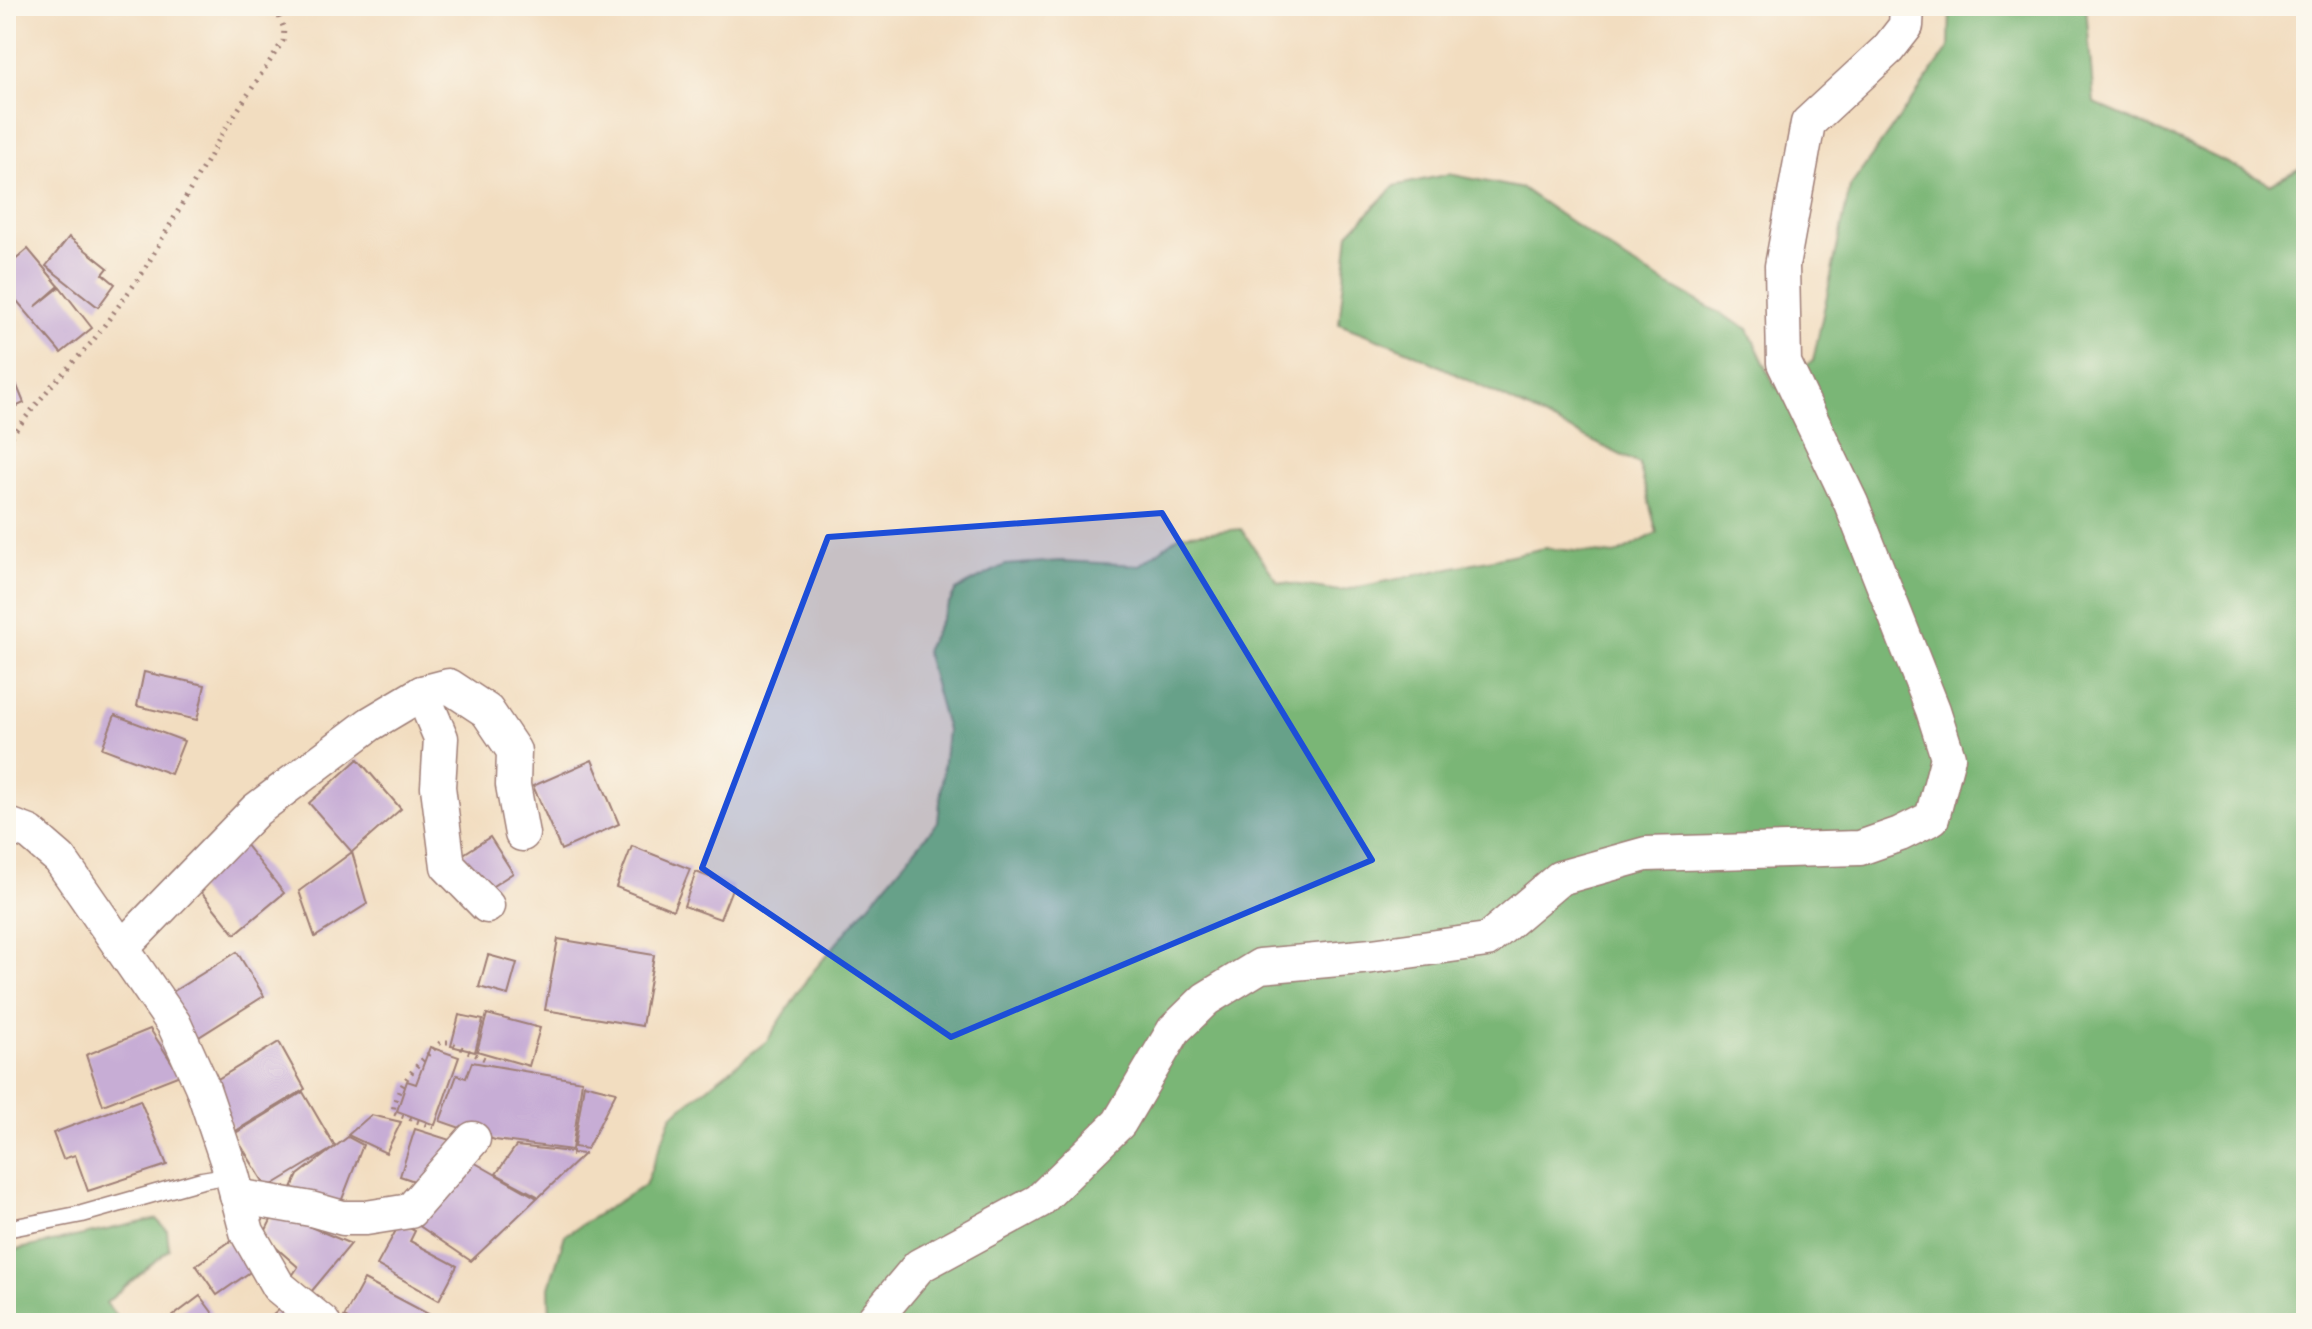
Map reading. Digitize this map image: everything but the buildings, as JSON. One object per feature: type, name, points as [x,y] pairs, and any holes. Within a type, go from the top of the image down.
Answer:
[{"type":"street","points":[[871,1323],[919,1266],[1039,1201],[1119,1123],[1174,1030],[1206,999],[1260,966],[1372,956],[1487,940],[1560,878],[1646,854],[1860,848],[1900,834],[1932,818],[1948,757],[1933,710],[1851,503],[1784,363],[1782,266],[1808,123],[1888,49],[1906,26],[1907,6]]},
{"type":"street","points":[[122,948],[256,810],[370,724],[422,693],[449,686],[487,711],[514,751],[513,785],[522,834]]},
{"type":"street","points":[[422,693],[441,738],[438,787],[448,866],[487,906]]},
{"type":"street","points":[[6,824],[30,833],[60,859],[174,1024],[202,1086],[247,1232],[278,1286],[323,1323]]},
{"type":"street","points":[[234,1186],[343,1218],[410,1211],[473,1139]]},
{"type":"lane","points":[[6,1229],[82,1214],[202,1180],[234,1186]]},
{"type":"path","points":[[6,442],[92,342],[142,274],[222,134],[283,41],[284,29],[275,6]]},
{"type":"path","points":[[399,1116],[393,1113],[393,1104],[402,1086],[441,1042],[448,1042],[485,1059]]},
{"type":"highlighted area","points":[[1162,513],[1372,860],[951,1037],[702,868],[828,537]]},
{"type":"green space","points":[[1950,6],[2086,6],[2094,103],[2270,184],[2306,165],[2306,1323],[550,1323],[549,1287],[565,1235],[645,1185],[672,1115],[767,1041],[810,975],[938,822],[947,730],[925,651],[956,590],[1005,565],[1060,561],[1140,565],[1180,535],[1241,529],[1278,582],[1340,591],[1545,548],[1615,555],[1657,533],[1639,464],[1409,351],[1339,324],[1349,233],[1395,186],[1449,174],[1523,189],[1635,266],[1748,329],[1776,388],[1813,361],[1850,187],[1949,48]]},
{"type":"green space","points":[[156,1219],[167,1230],[169,1249],[106,1303],[122,1323],[6,1323],[6,1252]]}]
